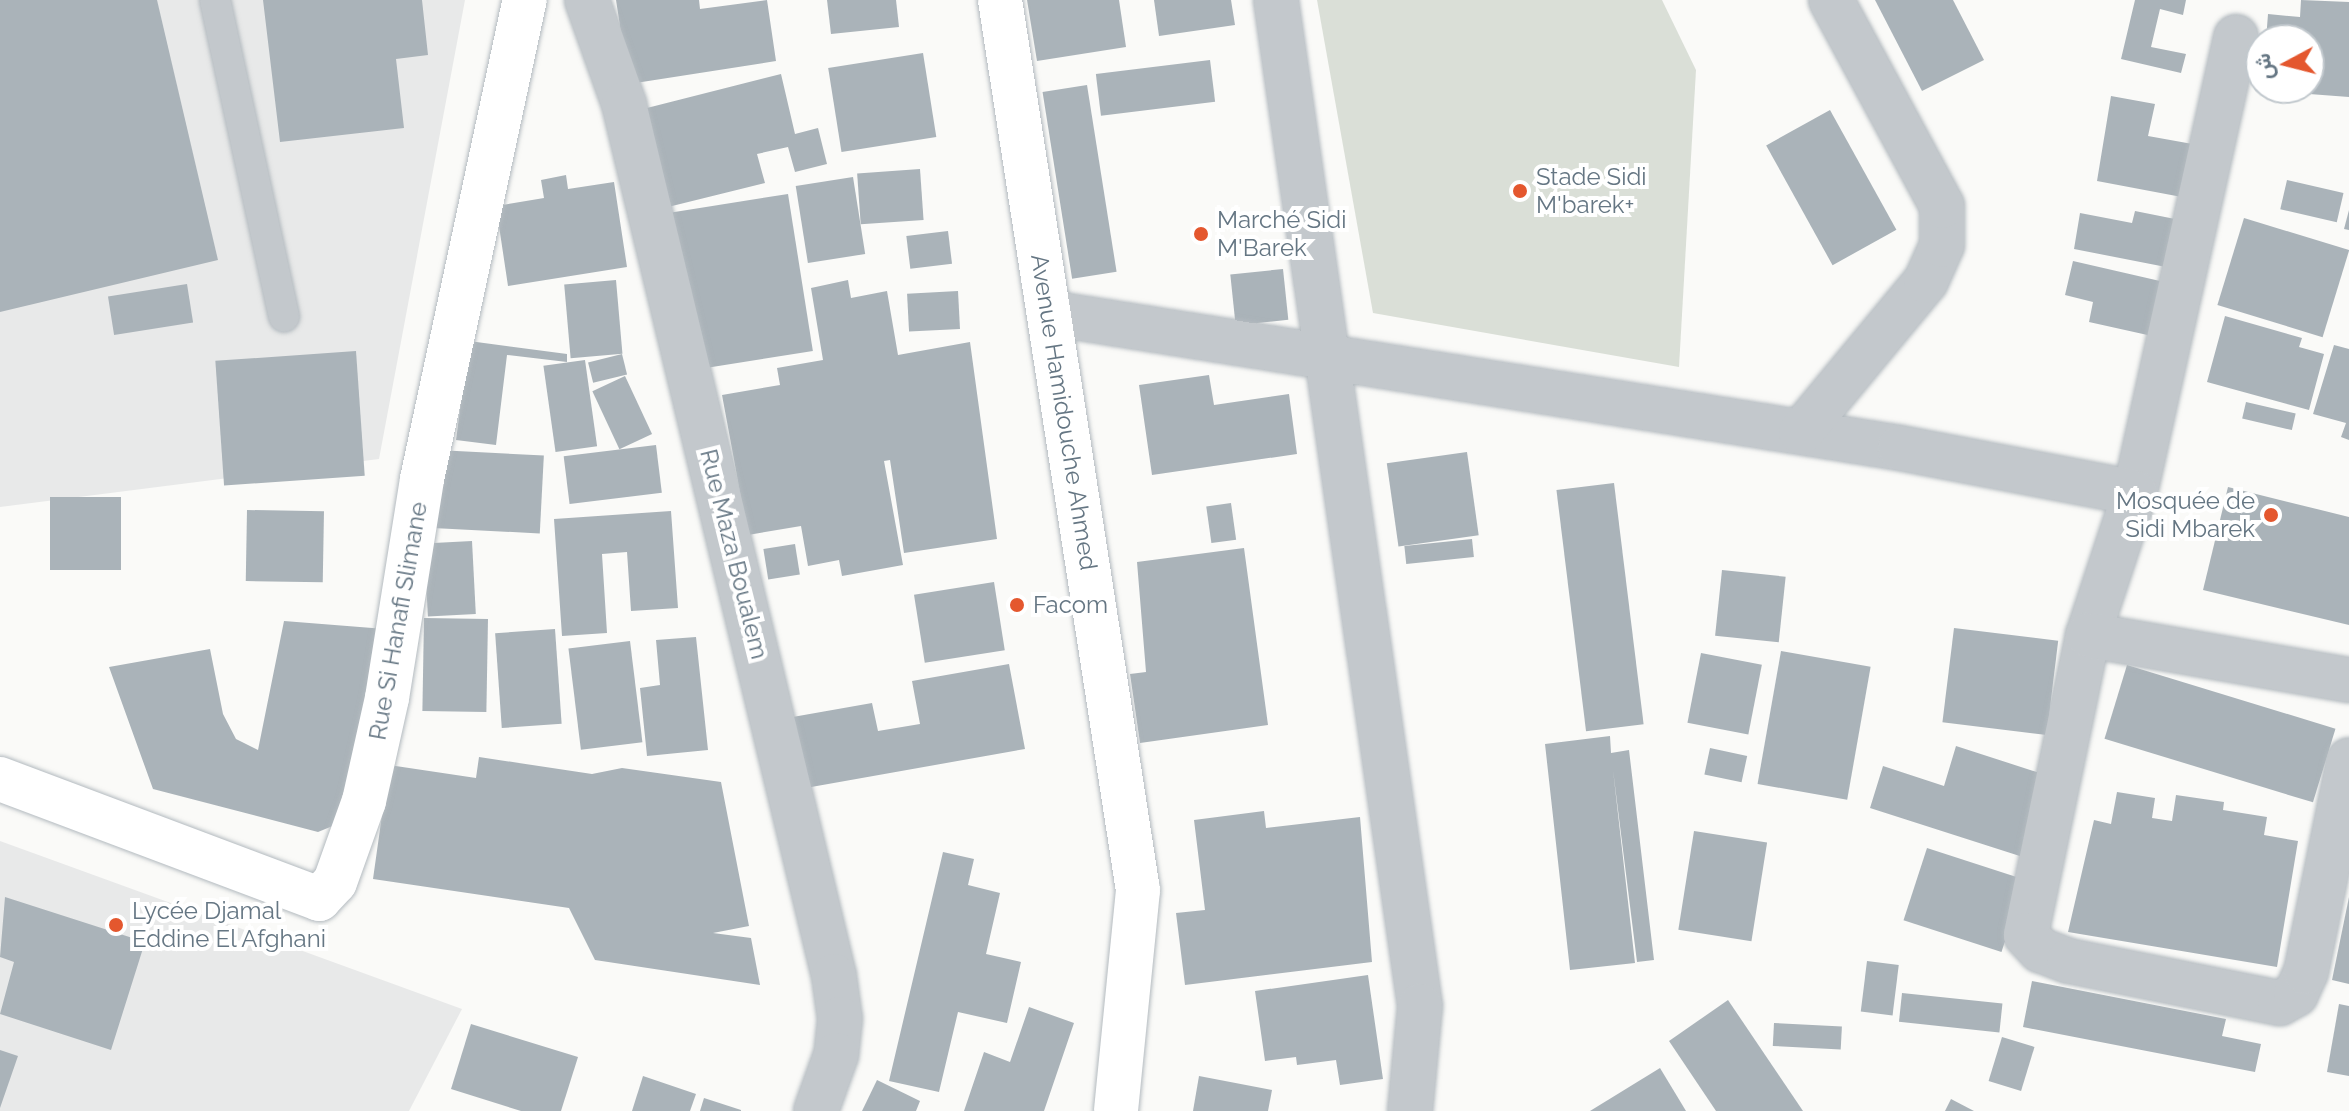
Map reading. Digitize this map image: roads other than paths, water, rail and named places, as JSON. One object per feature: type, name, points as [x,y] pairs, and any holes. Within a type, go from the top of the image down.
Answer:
[{"type":"street","name":"Rue Maza Boualem","points":[[587,0],[624,104],[834,976],[840,1019],[836,1055],[816,1111]]},
{"type":"street","name":"Avenue Hamidouche Ahmed","points":[[1000,0],[1138,890],[1116,1111]]},
{"type":"street","points":[[1276,0],[1330,356],[1420,1006],[1410,1111]]},
{"type":"street","points":[[1801,432],[1926,281],[1942,245],[1942,206],[1831,0]]},
{"type":"street","name":"Rue Si Hanafi Slimane","points":[[0,779],[319,899],[335,882],[364,801],[387,698],[422,479],[517,8]]},
{"type":"street","points":[[2236,37],[2135,493],[2088,635],[2026,935],[2040,950],[2069,961],[2280,1003],[2296,994],[2306,972],[2349,760]]},
{"type":"street","points":[[1049,313],[1801,432],[2135,493]]},
{"type":"street","points":[[2088,635],[2349,680]]},
{"type":"lane","points":[[215,0],[284,317]]},
{"type":"place","name":"Stade Sidi M'barek+","points":[[1520,191]]},
{"type":"place","name":"Marché Sidi M'Barek","points":[[1201,234]]},
{"type":"place","name":"Mosquée de Sidi Mbarek","points":[[2271,515]]},
{"type":"place","name":"Facom","points":[[1017,605]]},
{"type":"place","name":"Lycée Djamal Eddine El Afghani","points":[[116,925]]}]
